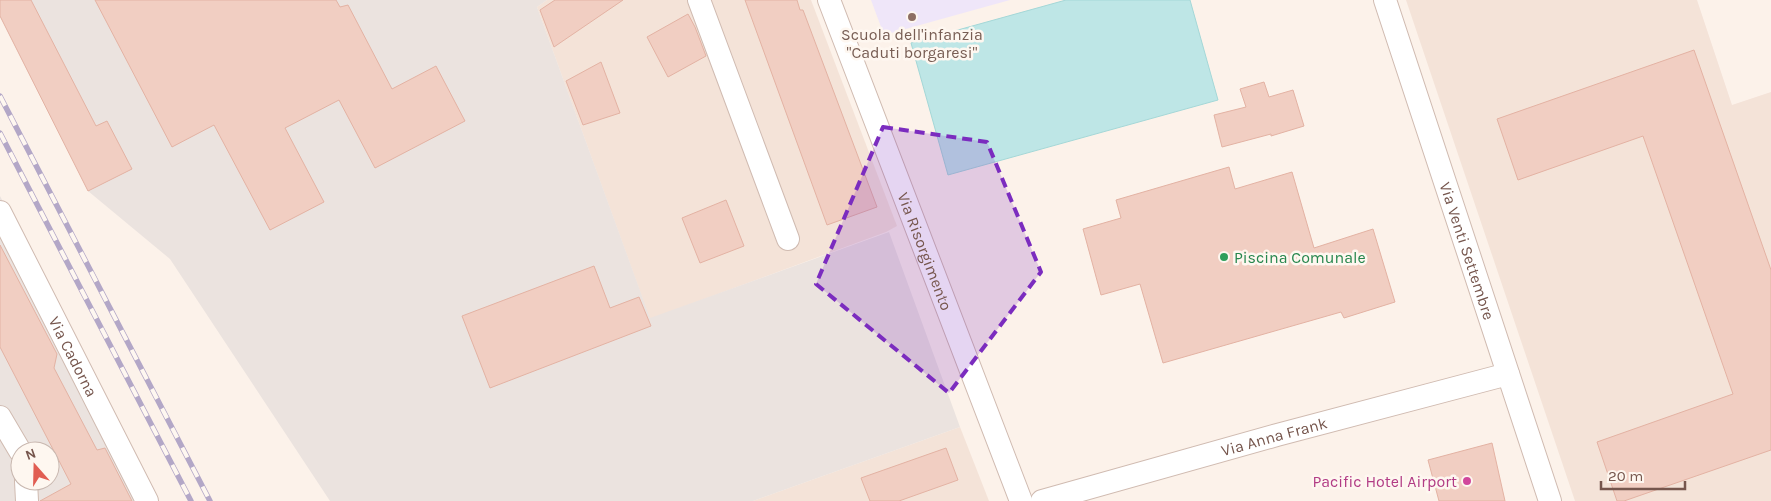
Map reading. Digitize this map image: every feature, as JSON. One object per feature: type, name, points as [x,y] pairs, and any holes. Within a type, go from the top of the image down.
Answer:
[{"type":"street","points":[[699,0],[788,239]]},
{"type":"street","name":"Via Risorgimento","points":[[830,0],[1021,501]]},
{"type":"street","name":"Via Venti Settembre","points":[[1385,0],[1550,501]]},
{"type":"street","name":"Via Cadorna","points":[[0,212],[148,501]]},
{"type":"street","name":"Via Anna Frank","points":[[1042,501],[1277,435],[1508,374]]},
{"type":"street","points":[[0,417],[14,441]]},
{"type":"highlighted area","points":[[883,127],[987,142],[1041,272],[949,393],[816,284]]},
{"type":"shaded area","points":[[0,0],[547,0],[537,7],[650,318],[889,232],[960,427],[753,501],[330,501],[170,259],[88,191],[0,16]]},
{"type":"shaded area","points":[[547,0],[811,0],[897,226],[886,232],[650,319],[537,7]]},
{"type":"shaded area","name":"Scuola dell'infanzia \"Caduti borgaresi\"","points":[[871,0],[1010,0],[884,35]]},
{"type":"shaded area","points":[[1406,0],[1697,0],[1732,105],[1771,92],[1771,501],[1575,501]]},
{"type":"shaded area","points":[[0,196],[157,501],[0,501]]},
{"type":"shaded area","points":[[960,427],[989,501],[753,501]]},
{"type":"water","points":[[1066,0],[1190,0],[1218,100],[948,175],[911,43]]},
{"type":"building","points":[[0,0],[31,0],[96,126],[107,121],[132,169],[88,191],[0,16]]},
{"type":"building","points":[[95,0],[336,0],[340,7],[348,5],[392,89],[436,66],[465,121],[375,168],[339,100],[285,128],[324,202],[270,230],[214,125],[172,147]]},
{"type":"building","points":[[555,0],[623,0],[554,47],[540,10]]},
{"type":"building","points":[[745,0],[797,0],[800,10],[803,10],[877,207],[827,225]]},
{"type":"building","points":[[688,14],[706,56],[668,77],[647,37]]},
{"type":"building","points":[[1694,50],[1771,270],[1771,450],[1624,501],[1617,501],[1597,442],[1733,394],[1643,136],[1518,180],[1497,119]]},
{"type":"building","points":[[601,62],[620,113],[583,125],[566,81]]},
{"type":"building","points":[[1264,82],[1269,97],[1293,90],[1304,126],[1271,136],[1271,134],[1222,147],[1214,115],[1246,107],[1240,89]]},
{"type":"building","name":"Piscina Comunale","points":[[1229,167],[1235,189],[1292,172],[1314,248],[1373,229],[1395,302],[1344,318],[1341,312],[1163,363],[1140,284],[1101,295],[1083,229],[1121,218],[1116,200]]},
{"type":"building","points":[[726,200],[744,246],[700,263],[682,218]]},
{"type":"building","points":[[0,245],[57,354],[54,368],[97,450],[105,448],[132,501],[40,501],[71,484],[60,463],[60,441],[49,441],[0,347]]},
{"type":"building","points":[[594,266],[610,308],[639,297],[651,326],[490,388],[462,316]]},
{"type":"building","name":"Pacific Hotel Airport","points":[[1492,443],[1505,501],[1439,501],[1428,460]]},
{"type":"building","points":[[946,448],[958,480],[899,501],[870,501],[861,478]]},
{"type":"railway","points":[[0,96],[210,501]]},
{"type":"railway","points":[[0,133],[191,501]]},
{"type":"place","name":"Scuola dell'infanzia \"Caduti borgaresi\"","points":[[912,17]]},
{"type":"place","name":"Piscina Comunale","points":[[1224,257]]},
{"type":"place","name":"Pacific Hotel Airport","points":[[1467,481]]}]
